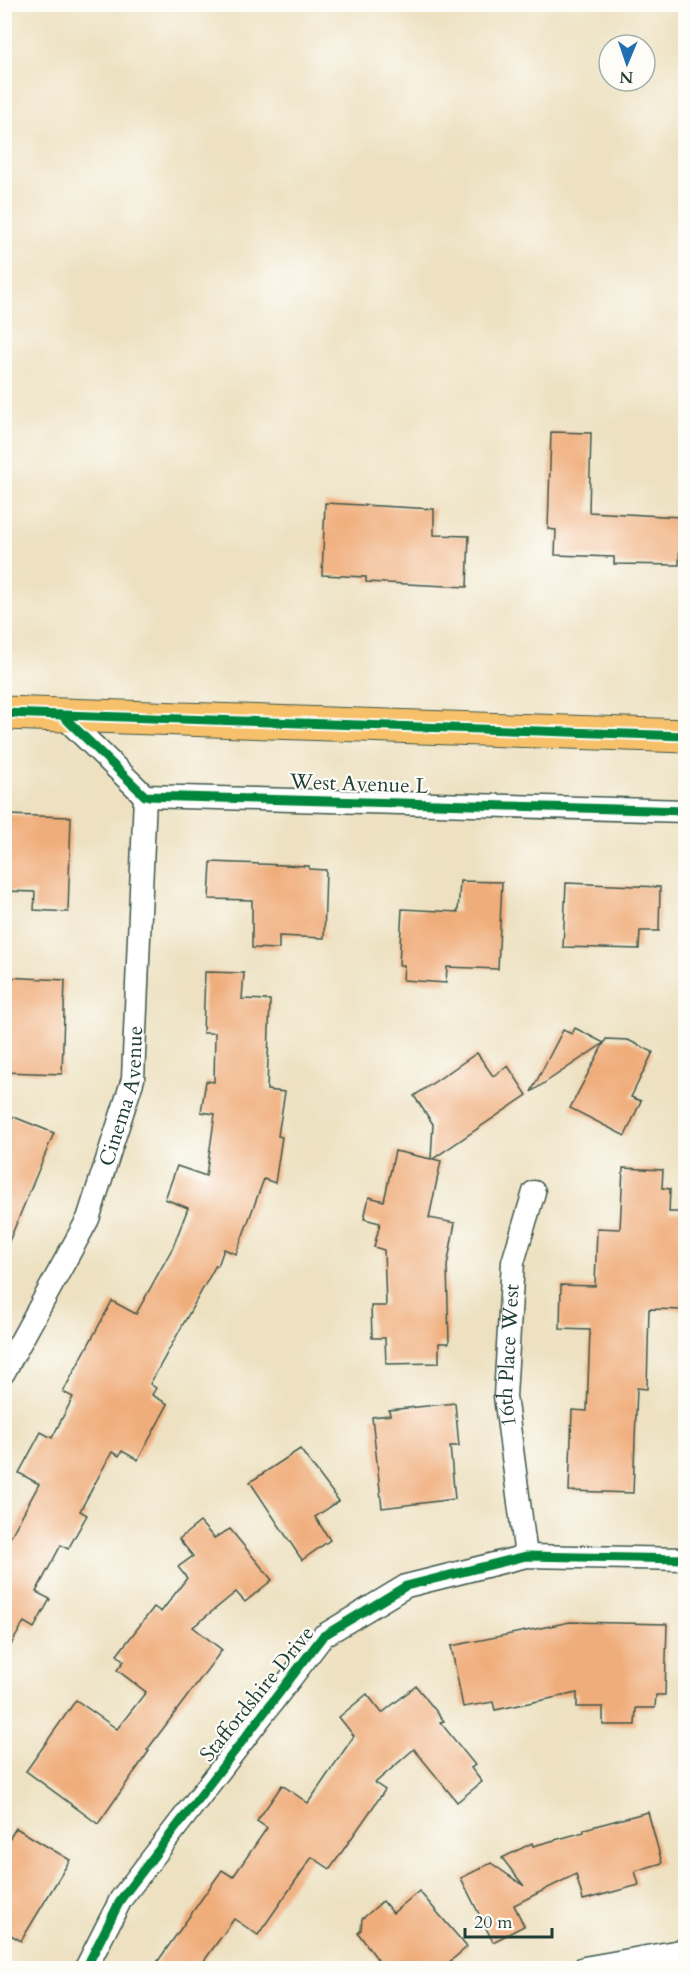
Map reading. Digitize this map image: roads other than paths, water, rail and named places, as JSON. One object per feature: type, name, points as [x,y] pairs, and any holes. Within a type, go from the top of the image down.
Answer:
[{"type":"main road","points":[[4,713],[686,736]]},
{"type":"street","points":[[63,716],[145,796]]},
{"type":"street","name":"West Avenue L","points":[[145,796],[686,811]]},
{"type":"street","name":"Cinema Avenue","points":[[4,1372],[88,1219],[133,1079],[145,796]]},
{"type":"street","name":"16th Place West","points":[[526,1556],[505,1396],[513,1262],[534,1192]]},
{"type":"street","name":"Staffordshire Drive","points":[[86,1968],[121,1899],[323,1636],[406,1586],[526,1556],[686,1559]]},
{"type":"street","points":[[584,1968],[686,1950]]}]
